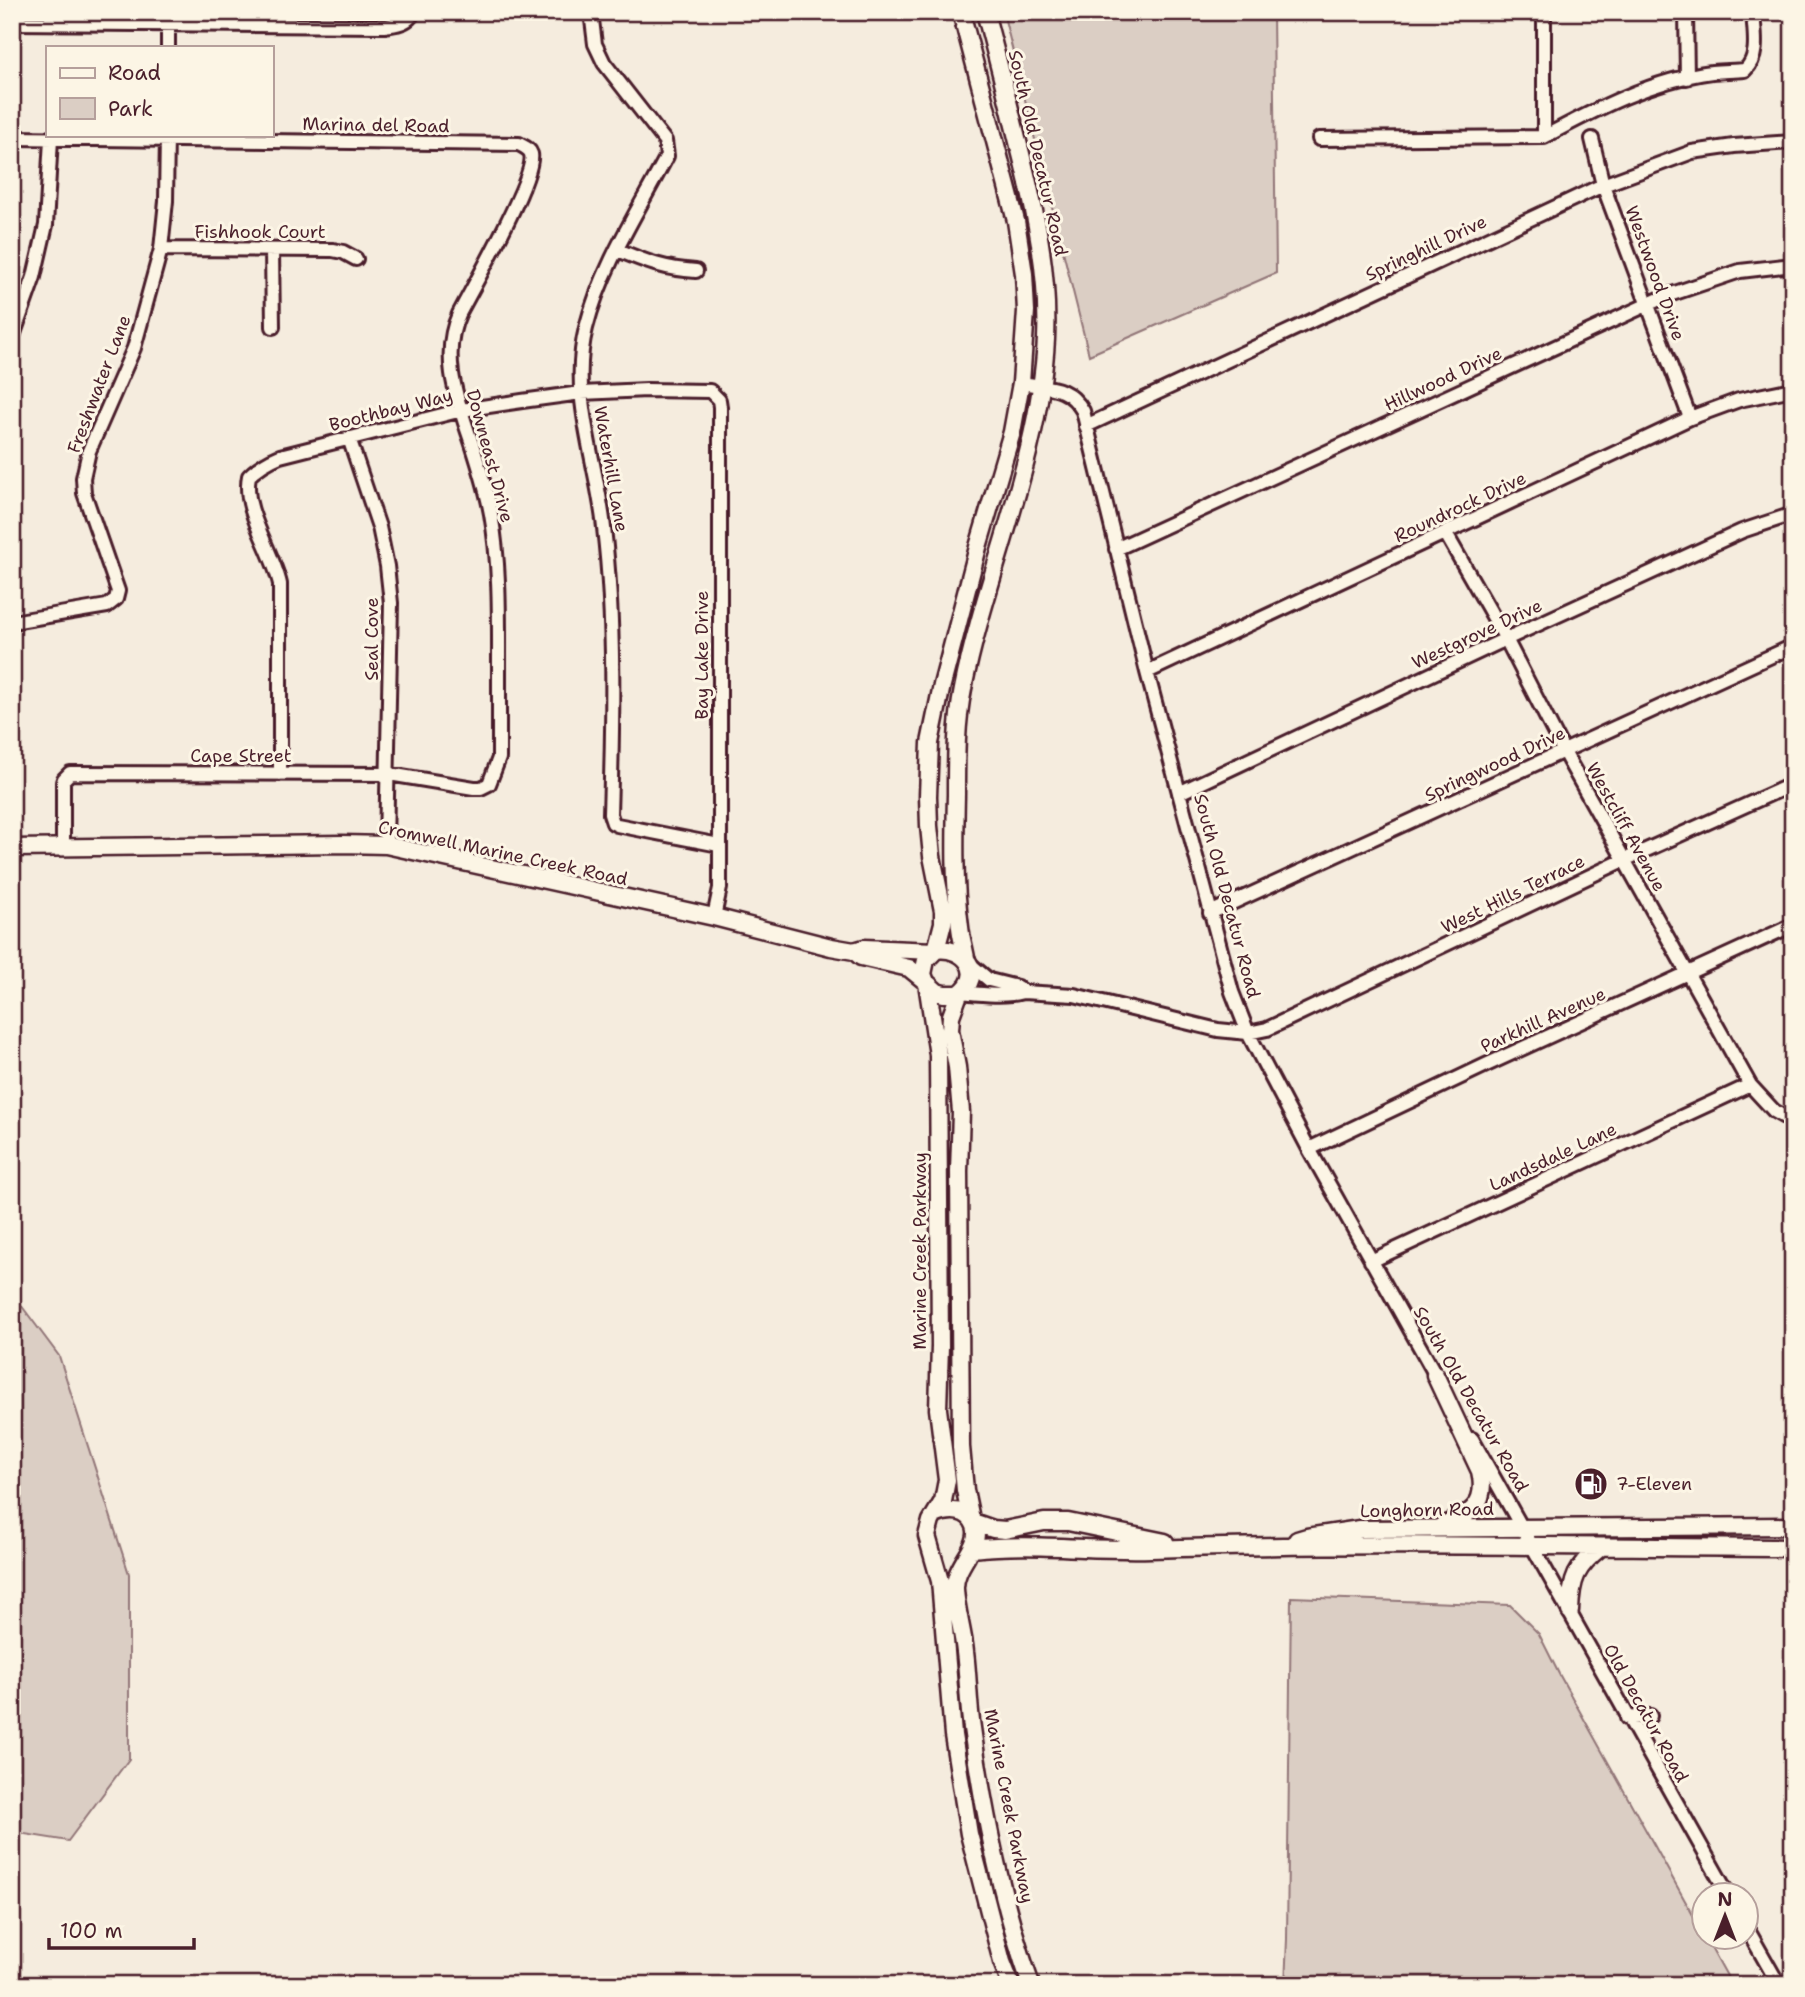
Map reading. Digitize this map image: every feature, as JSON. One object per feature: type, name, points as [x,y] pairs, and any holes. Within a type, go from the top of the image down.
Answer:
[{"type":"main road","points":[[935,951],[942,928],[943,911],[932,856],[928,796],[930,743],[942,685],[978,547],[1012,432],[1021,383],[1026,312],[1024,274],[1013,210],[961,12]]},
{"type":"main road","name":"South Old Decatur Road","points":[[968,961],[957,901],[955,818],[956,749],[962,691],[1031,434],[1041,387],[1046,338],[1044,257],[1030,189],[985,12]]},
{"type":"main road","points":[[979,84],[1002,78]]},
{"type":"main road","points":[[942,685],[962,691]]},
{"type":"main road","name":"Cromwell Marine Creek Road","points":[[12,848],[386,845],[714,917],[831,947],[854,951],[864,948],[935,951]]},
{"type":"main road","points":[[930,1546],[940,1555],[960,1557],[970,1551],[977,1534],[965,1490],[961,1447],[961,1112],[950,1030],[951,1016],[960,993],[969,982],[971,970],[968,961],[950,950],[935,951],[928,956],[925,964],[926,982],[937,992],[960,993]]},
{"type":"main road","name":"Cromwell Marine Creek Road","points":[[854,951],[861,957],[909,968],[926,982]]},
{"type":"main road","name":"Marine Creek Parkway","points":[[926,982],[938,1055],[938,1409],[947,1480],[943,1501],[935,1515]]},
{"type":"main road","points":[[1435,1375],[1480,1471],[1482,1482],[1479,1502],[1468,1514],[1436,1528]]},
{"type":"main road","points":[[972,1520],[964,1513],[943,1511],[935,1515],[927,1536],[940,1581],[953,1735],[969,1834],[1002,1962],[1011,1985]]},
{"type":"main road","name":"Longhorn Road","points":[[972,1520],[993,1529],[1005,1530],[1044,1522],[1068,1522],[1188,1548]]},
{"type":"main road","name":"Longhorn Road","points":[[1274,1547],[1307,1537],[1360,1530],[1793,1526]]},
{"type":"main road","name":"Longhorn Road","points":[[970,1551],[1023,1545],[1115,1550],[1413,1545],[1793,1548]]},
{"type":"main road","points":[[1570,1611],[1575,1574],[1601,1547]]},
{"type":"main road","name":"Marine Creek Parkway","points":[[970,1551],[959,1569],[955,1587],[973,1731],[999,1875],[1031,1985]]},
{"type":"street","points":[[12,23],[168,18],[385,26],[400,24],[410,19],[414,12]]},
{"type":"street","name":"Waterhill Lane","points":[[591,12],[595,44],[604,63],[667,146],[667,156],[600,284],[585,329],[581,393],[604,524],[610,585],[611,819],[617,825],[719,845]]},
{"type":"street","points":[[1544,12],[1544,137]]},
{"type":"street","points":[[1686,12],[1687,78]]},
{"type":"street","points":[[1319,139],[1544,137],[1624,97],[1711,72],[1745,71],[1752,64],[1754,53],[1753,12]]},
{"type":"street","points":[[168,18],[168,46]]},
{"type":"street","name":"Marina del Road","points":[[12,138],[167,137],[519,144],[528,150]]},
{"type":"street","name":"Freshwater Lane","points":[[12,622],[107,606],[116,599],[118,591],[83,493],[83,478],[89,451],[134,348],[161,249],[166,201],[167,137]]},
{"type":"street","points":[[12,339],[34,277],[46,225],[51,139]]},
{"type":"street","name":"Westwood Drive","points":[[1591,139],[1603,184],[1690,418]]},
{"type":"street","name":"Springhill Drive","points":[[1086,426],[1603,184],[1692,152],[1793,142]]},
{"type":"street","name":"Downeast Drive","points":[[486,787],[492,779],[499,758],[498,580],[491,514],[449,362],[453,326],[513,211],[530,168],[531,155],[528,150]]},
{"type":"street","name":"Fishhook Court","points":[[161,249],[333,250],[356,259]]},
{"type":"street","points":[[272,250],[273,327]]},
{"type":"street","points":[[618,250],[653,265],[696,271]]},
{"type":"street","name":"Hillwood Drive","points":[[1116,549],[1647,305],[1698,284],[1740,271],[1793,265]]},
{"type":"street","points":[[1021,383],[1041,387]]},
{"type":"street","name":"South Old Decatur Road","points":[[1041,387],[1065,391],[1072,395],[1083,411],[1210,913],[1232,992],[1248,1033],[1371,1261],[1534,1547]]},
{"type":"street","name":"Roundrock Drive","points":[[1147,672],[1690,418],[1739,400],[1793,389]]},
{"type":"street","name":"Boothbay Way","points":[[280,774],[280,584],[248,496],[249,475],[266,462],[280,456],[462,410],[581,393],[705,390],[714,393]]},
{"type":"street","name":"Bay Lake Drive","points":[[714,393],[720,407],[720,888],[714,917]]},
{"type":"street","name":"Seal Cove","points":[[349,438],[379,527],[391,603],[386,845]]},
{"type":"street","name":"Westgrove Drive","points":[[1179,793],[1742,531],[1793,514]]},
{"type":"street","name":"Westcliff Avenue","points":[[1446,534],[1506,639],[1564,752],[1751,1085],[1774,1111],[1793,1122]]},
{"type":"street","name":"Springwood Drive","points":[[1210,913],[1793,646]]},
{"type":"street","name":"Cape Street","points":[[63,846],[63,782],[70,774],[389,774],[474,788],[486,787]]},
{"type":"street","name":"West Hills Terrace","points":[[1248,1033],[1266,1029],[1339,996],[1624,860],[1793,784]]},
{"type":"street","name":"Parkhill Avenue","points":[[1309,1149],[1793,925]]},
{"type":"street","points":[[968,961],[989,980],[1017,987],[1023,992]]},
{"type":"street","points":[[960,993],[1023,992],[1074,995],[1218,1030],[1248,1033]]},
{"type":"street","name":"Landsdale Lane","points":[[1371,1261],[1751,1085]]},
{"type":"street","name":"Old Decatur Road","points":[[1534,1547],[1627,1718],[1722,1882]]},
{"type":"street","points":[[1627,1718],[1650,1716]]},
{"type":"street","points":[[1759,1950],[1779,1985]]},
{"type":"green space","points":[[1003,12],[1273,12],[1276,273],[1089,355]]},
{"type":"green space","points":[[12,1293],[59,1356],[129,1574],[129,1759],[68,1841],[12,1832]]},
{"type":"green space","points":[[1291,1597],[1510,1605],[1539,1634],[1689,1908],[1689,1952],[1714,1952],[1732,1985],[1285,1985]]},
{"type":"place","name":"7-Eleven","points":[[1591,1484]]}]
